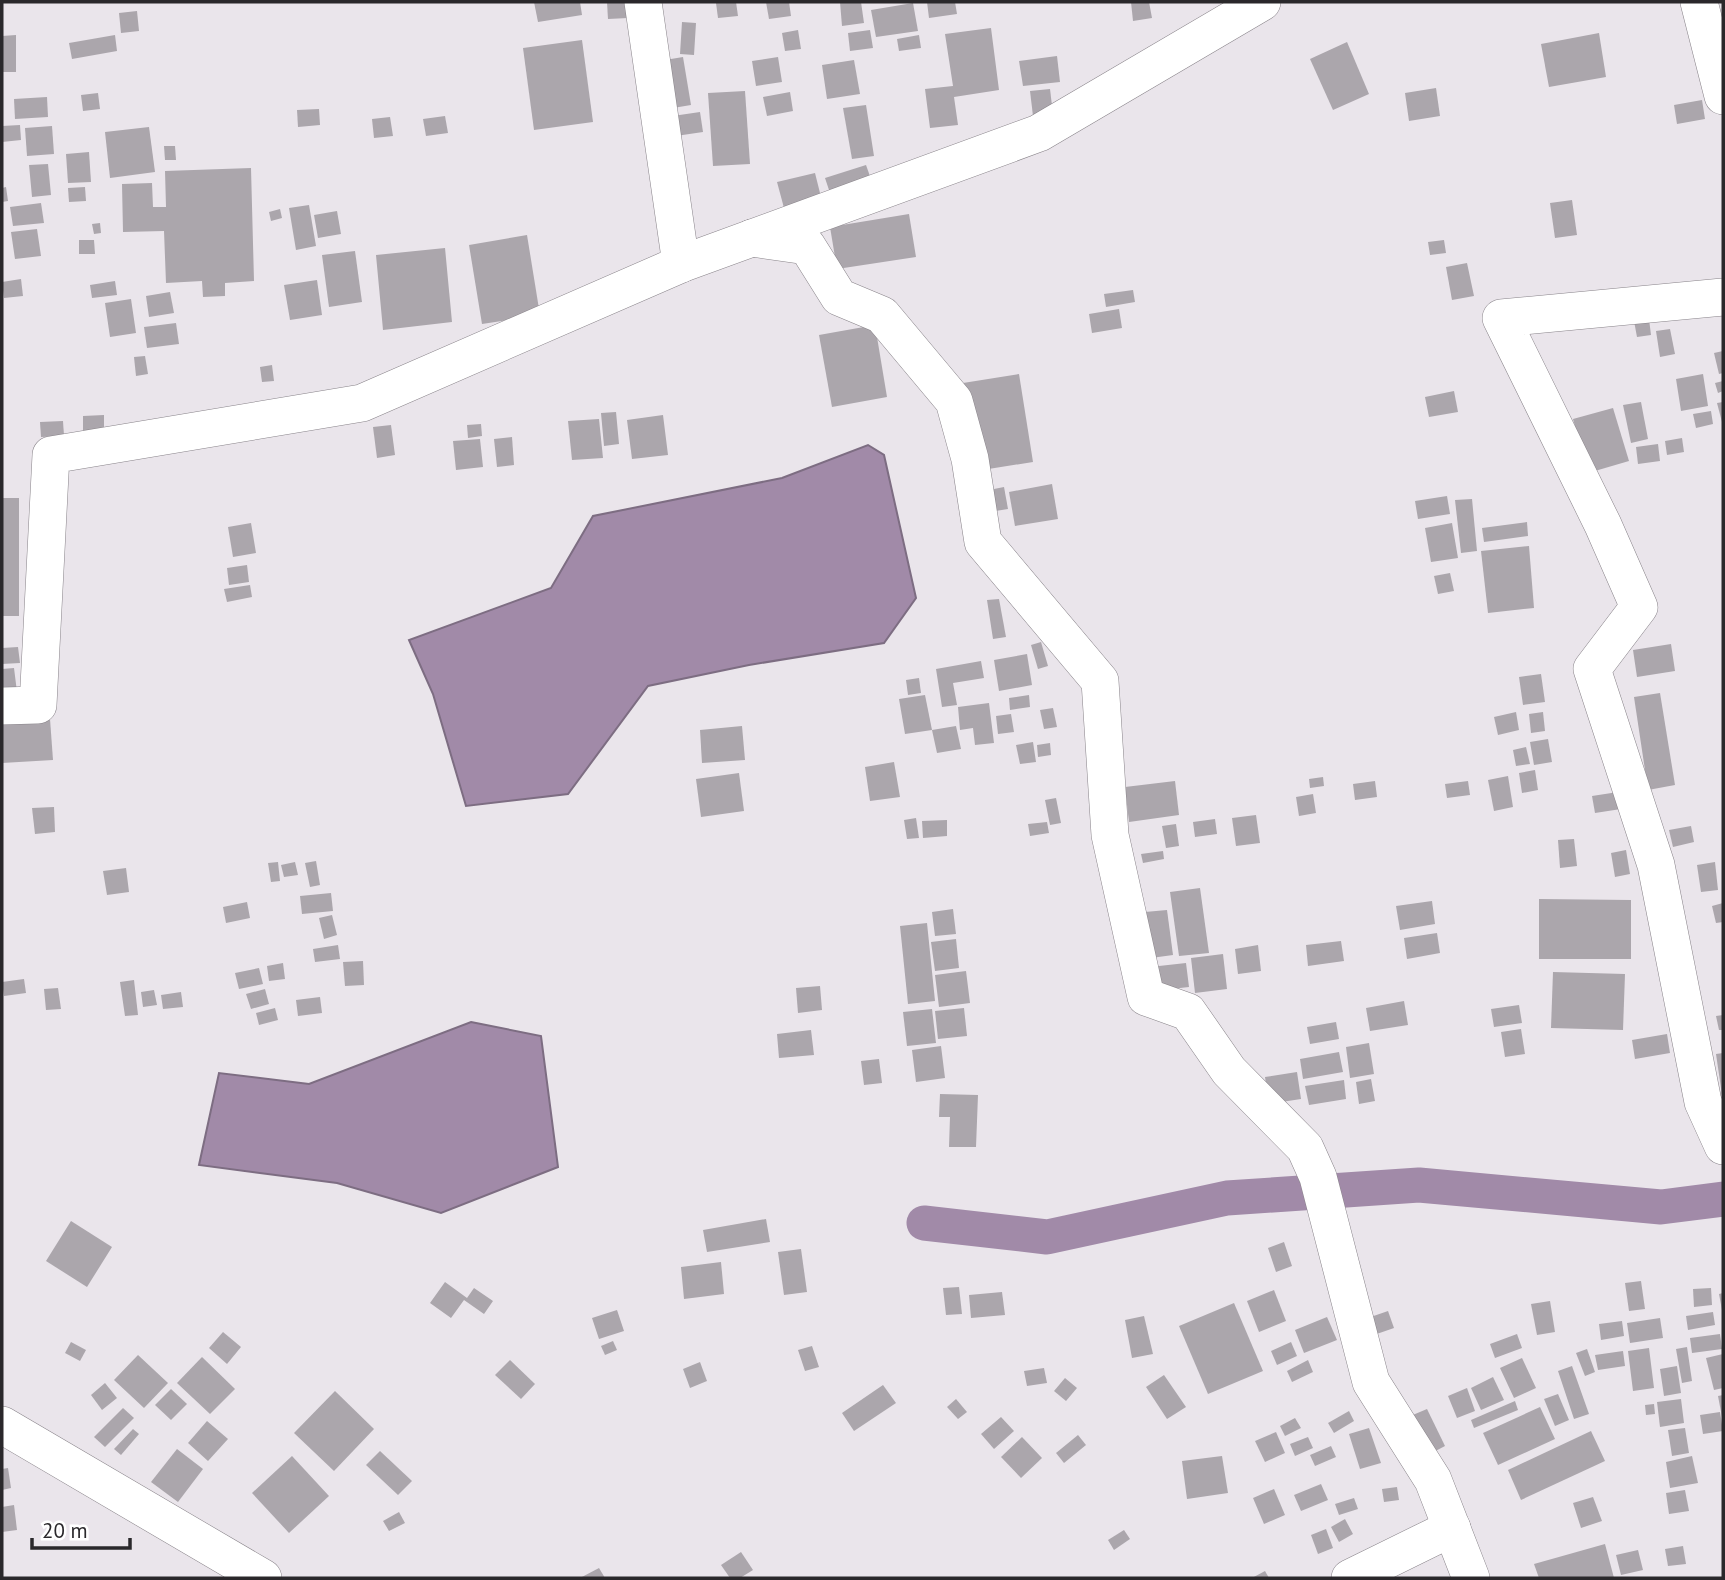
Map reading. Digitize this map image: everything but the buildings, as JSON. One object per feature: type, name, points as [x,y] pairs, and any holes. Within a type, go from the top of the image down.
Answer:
[{"type":"street","points":[[643,2],[681,264]]},
{"type":"street","points":[[2,706],[38,705],[51,455],[362,403],[681,264],[1040,133],[1262,2]]},
{"type":"street","points":[[1699,2],[1723,96]]},
{"type":"street","points":[[752,238],[807,246],[839,297],[882,315],[954,401],[970,459],[983,542],[1100,681],[1110,835],[1146,998],[1188,1013],[1229,1071],[1306,1148],[1318,1177],[1371,1382],[1433,1480],[1471,1578]]},
{"type":"street","points":[[1723,297],[1502,318],[1603,525],[1639,607],[1592,669],[1656,865],[1703,1102],[1723,1146]]},
{"type":"street","points":[[2,1424],[263,1578]]},
{"type":"street","points":[[1350,1578],[1452,1528]]},
{"type":"shaded area","points":[[868,445],[884,455],[916,598],[884,643],[749,665],[648,686],[568,794],[466,806],[433,694],[409,640],[551,588],[593,516],[782,478]]},
{"type":"shaded area","points":[[471,1022],[541,1036],[558,1167],[441,1213],[337,1183],[199,1165],[219,1073],[309,1084]]},
{"type":"waterway","points":[[924,1223],[1047,1237],[1227,1198],[1419,1185],[1661,1207],[1723,1199]]}]
